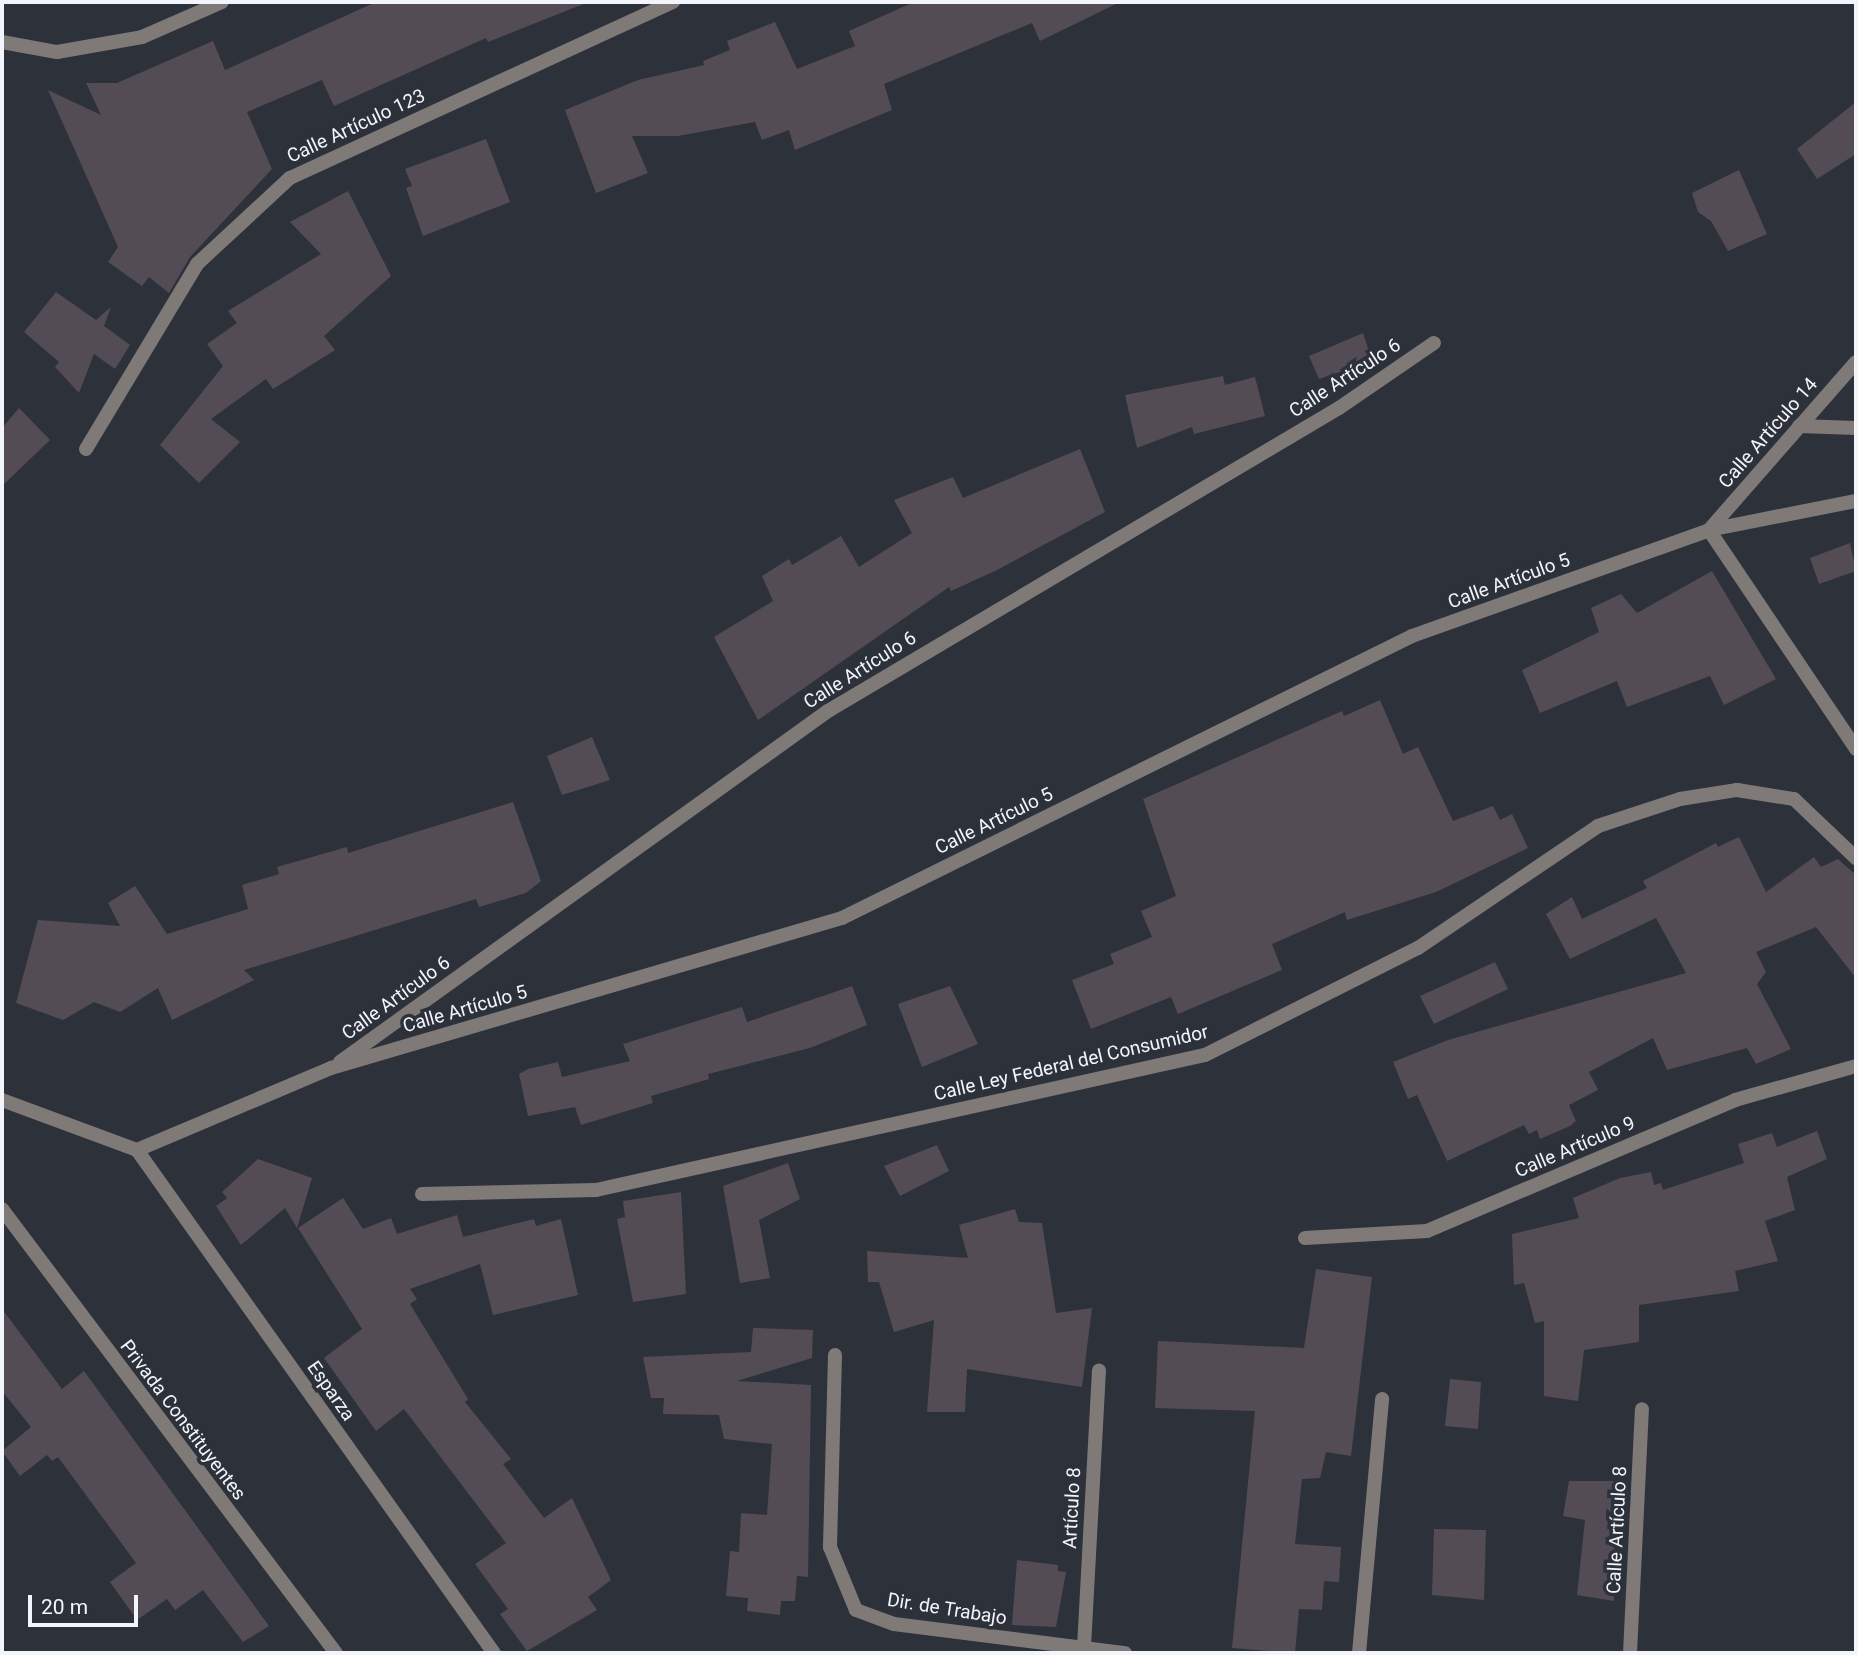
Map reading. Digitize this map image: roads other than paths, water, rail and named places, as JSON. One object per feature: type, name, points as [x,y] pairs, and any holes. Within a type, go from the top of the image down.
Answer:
[{"type":"street","points":[[2,42],[57,52],[142,37],[222,2]]},
{"type":"street","name":"Calle Artículo 123","points":[[86,449],[197,264],[290,178],[673,2]]},
{"type":"street","name":"Calle Artículo 6","points":[[331,1068],[828,711],[1339,408],[1434,342]]},
{"type":"street","name":"Calle Artículo 14","points":[[1709,530],[1856,362]]},
{"type":"street","points":[[1799,426],[1856,428]]},
{"type":"street","name":"Calle Artículo 5","points":[[137,1150],[331,1068],[842,918],[1412,636],[1709,530],[1856,500]]},
{"type":"street","points":[[1709,530],[1856,749]]},
{"type":"street","name":"Calle Ley Federal del Consumidor","points":[[422,1194],[596,1190],[1205,1055],[1418,948],[1598,826],[1680,799],[1737,790],[1794,799],[1856,858]]},
{"type":"street","name":"Calle Artículo 9","points":[[1305,1238],[1427,1231],[1735,1100],[1856,1066]]},
{"type":"street","points":[[2,1100],[137,1150]]},
{"type":"street","name":"Esparza","points":[[137,1150],[494,1653]]},
{"type":"street","name":"Privada Constituyentes","points":[[2,1209],[336,1653]]},
{"type":"street","name":"Dir. de Trabajo","points":[[835,1355],[830,1548],[856,1610],[894,1625],[1125,1653]]},
{"type":"street","name":"Artículo 8","points":[[1084,1647],[1100,1370]]},
{"type":"street","points":[[1359,1653],[1382,1398]]},
{"type":"street","name":"Calle Artículo 8","points":[[1630,1653],[1642,1409]]}]
